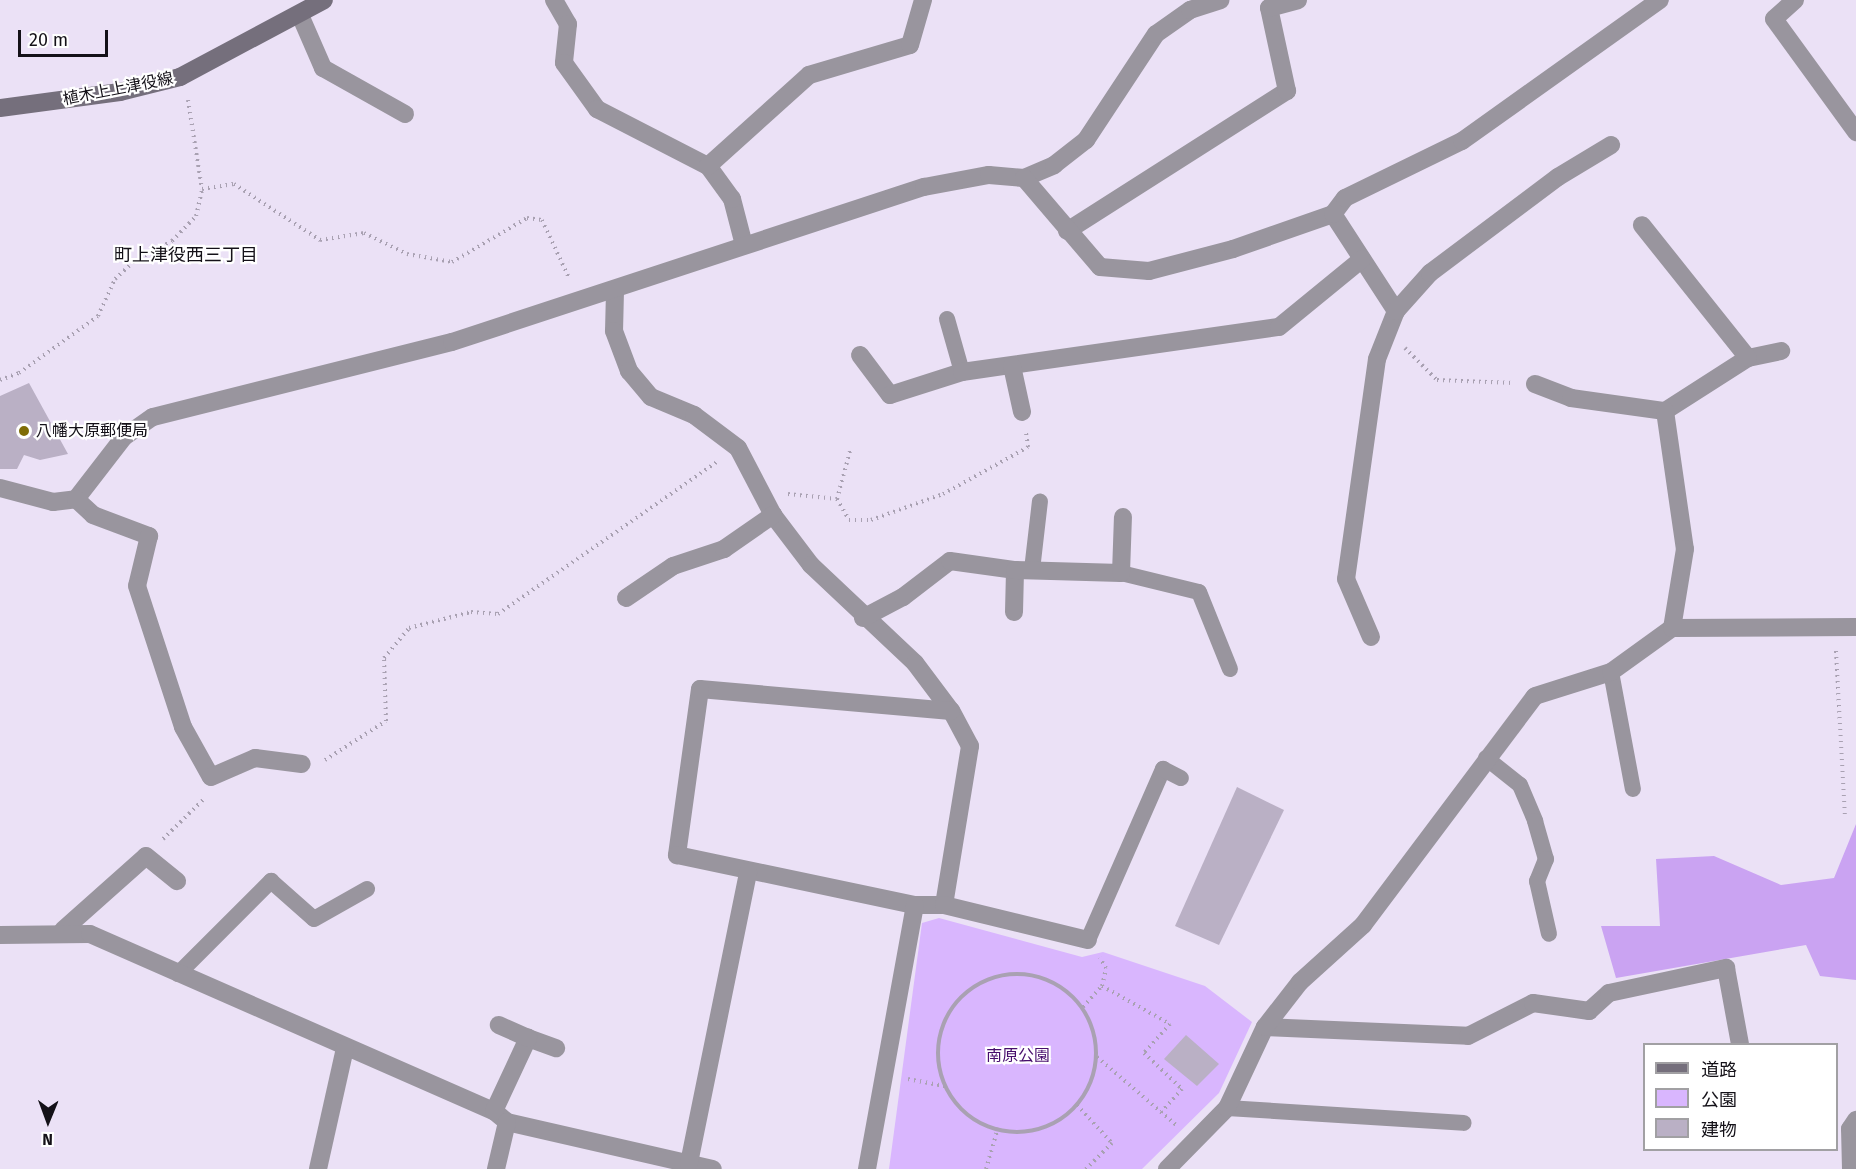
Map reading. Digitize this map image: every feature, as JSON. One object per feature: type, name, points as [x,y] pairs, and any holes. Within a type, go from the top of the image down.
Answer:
[{"type":"main road","name":"植木上上津役線","points":[[0,108],[120,92],[180,77],[300,15],[324,0]]},
{"type":"street","points":[[554,0],[568,24],[564,63],[597,109],[708,166],[732,200],[744,245]]},
{"type":"street","points":[[708,166],[808,75],[910,45],[923,0]]},
{"type":"street","points":[[0,488],[53,502],[76,498],[124,437],[153,417],[369,366],[615,291],[744,245],[924,187],[989,175],[1024,178],[1054,165],[1086,140],[1156,34],[1190,10],[1220,0]]},
{"type":"street","points":[[1067,231],[1287,91],[1265,4],[1298,0]]},
{"type":"street","points":[[1024,178],[1100,267],[1149,271],[1333,214],[1345,198],[1462,141],[1660,0]]},
{"type":"street","points":[[1795,0],[1774,19],[1856,132]]},
{"type":"street","points":[[300,15],[324,68],[405,114]]},
{"type":"street","points":[[1371,637],[1346,579],[1383,345],[1396,310],[1430,273],[1558,177],[1611,145]]},
{"type":"street","points":[[1333,214],[1396,310]]},
{"type":"street","points":[[1642,225],[1749,358]]},
{"type":"street","points":[[860,355],[890,395],[962,372],[1279,327],[1362,259]]},
{"type":"street","points":[[615,291],[614,331],[629,371],[651,397],[694,415],[738,448],[773,515],[811,565],[863,618],[915,663],[951,711],[970,746],[944,905]]},
{"type":"street","points":[[1535,384],[1571,398],[1665,411],[1749,358],[1781,351]]},
{"type":"street","points":[[1012,366],[1022,412]]},
{"type":"street","points":[[1665,411],[1684,549],[1672,628]]},
{"type":"street","points":[[76,498],[93,515],[149,536],[137,586],[183,727],[211,777],[255,758],[302,764]]},
{"type":"street","points":[[626,598],[673,566],[724,549],[773,515]]},
{"type":"street","points":[[863,618],[903,597],[950,561],[1023,570],[1121,573],[1123,517]]},
{"type":"street","points":[[1014,612],[1023,570]]},
{"type":"street","points":[[1167,1169],[1227,1108],[1265,1027],[1300,982],[1363,925],[1486,758],[1535,696],[1611,672],[1672,628],[1856,627]]},
{"type":"street","points":[[951,711],[700,689],[676,855],[748,872],[915,905],[944,905],[1088,940]]},
{"type":"street","points":[[63,930],[146,856],[177,882]]},
{"type":"street","points":[[689,1163],[748,872]]},
{"type":"street","points":[[867,1169],[886,1076],[915,905]]},
{"type":"street","points":[[0,935],[63,930],[119,944],[178,974],[500,1116],[712,1169]]},
{"type":"street","points":[[1265,1027],[1468,1036],[1533,1003],[1589,1011],[1610,993],[1726,968],[1740,1043]]},
{"type":"street","points":[[499,1025],[556,1048]]},
{"type":"street","points":[[495,1169],[500,1116],[528,1038]]},
{"type":"street","points":[[318,1169],[345,1048]]},
{"type":"street","points":[[1851,1169],[1850,1129],[1856,1120]]},
{"type":"lane","points":[[947,319],[962,372]]},
{"type":"lane","points":[[1023,570],[1040,501]]},
{"type":"lane","points":[[1121,573],[1199,592],[1230,669]]},
{"type":"lane","points":[[1611,672],[1633,789]]},
{"type":"lane","points":[[1486,758],[1520,786],[1535,821],[1546,859],[1537,881],[1549,934]]},
{"type":"lane","points":[[1088,940],[1163,769],[1181,778]]},
{"type":"lane","points":[[178,974],[271,881],[314,919],[367,889]]},
{"type":"lane","points":[[1227,1108],[1464,1123]]},
{"type":"path","points":[[0,380],[19,373],[98,316],[115,279],[134,261],[172,241],[196,216],[202,189],[200,147],[180,77]]},
{"type":"path","points":[[202,189],[234,184],[320,240],[364,233],[407,254],[452,262],[527,218],[542,220],[579,301]]},
{"type":"path","points":[[1383,345],[1404,346],[1437,380],[1535,384]]},
{"type":"path","points":[[850,451],[837,499],[849,520],[871,520],[943,494],[1028,447]]},
{"type":"path","points":[[302,764],[315,766],[386,721],[384,658],[409,628],[471,612],[498,614],[738,448]]},
{"type":"path","points":[[760,490],[837,499]]},
{"type":"path","points":[[1834,627],[1845,816]]},
{"type":"path","points":[[146,856],[209,794],[211,777]]},
{"type":"path","points":[[1083,1007],[1102,986],[1106,968],[1088,940]]},
{"type":"path","points":[[1015,973],[1040,977],[1064,988],[1083,1007],[1094,1031],[1097,1057],[1091,1083],[1077,1105],[1057,1121],[1032,1130],[998,1128],[960,1108],[945,1086],[940,1035],[955,1005],[989,978],[1015,973]]},
{"type":"path","points":[[1102,986],[1170,1024],[1144,1053],[1182,1089],[1161,1112]]},
{"type":"path","points":[[1097,1057],[1194,1141]]},
{"type":"path","points":[[886,1076],[945,1086]]},
{"type":"path","points":[[1077,1105],[1112,1143],[1086,1169]]},
{"type":"path","points":[[986,1169],[998,1128]]},
{"type":"green space","name":"南原公園","points":[[939,918],[1082,957],[1103,952],[1205,986],[1252,1022],[1219,1093],[1142,1169],[889,1169],[922,923]]},
{"type":"shaded area","points":[[1856,824],[1856,980],[1820,976],[1806,945],[1616,978],[1601,926],[1660,926],[1656,859],[1714,856],[1781,885],[1834,878]]},
{"type":"building","name":"八幡大原郵便局","points":[[29,383],[68,454],[40,460],[24,455],[17,469],[0,469],[0,396]]},
{"type":"building","points":[[1237,787],[1284,810],[1219,945],[1175,926]]},
{"type":"building","points":[[1186,1035],[1219,1064],[1197,1086],[1164,1059]]},
{"type":"place","name":"八幡大原郵便局","points":[[24,431]]},
{"type":"district","name":"町上津役西三丁目","points":[[186,255]]}]
